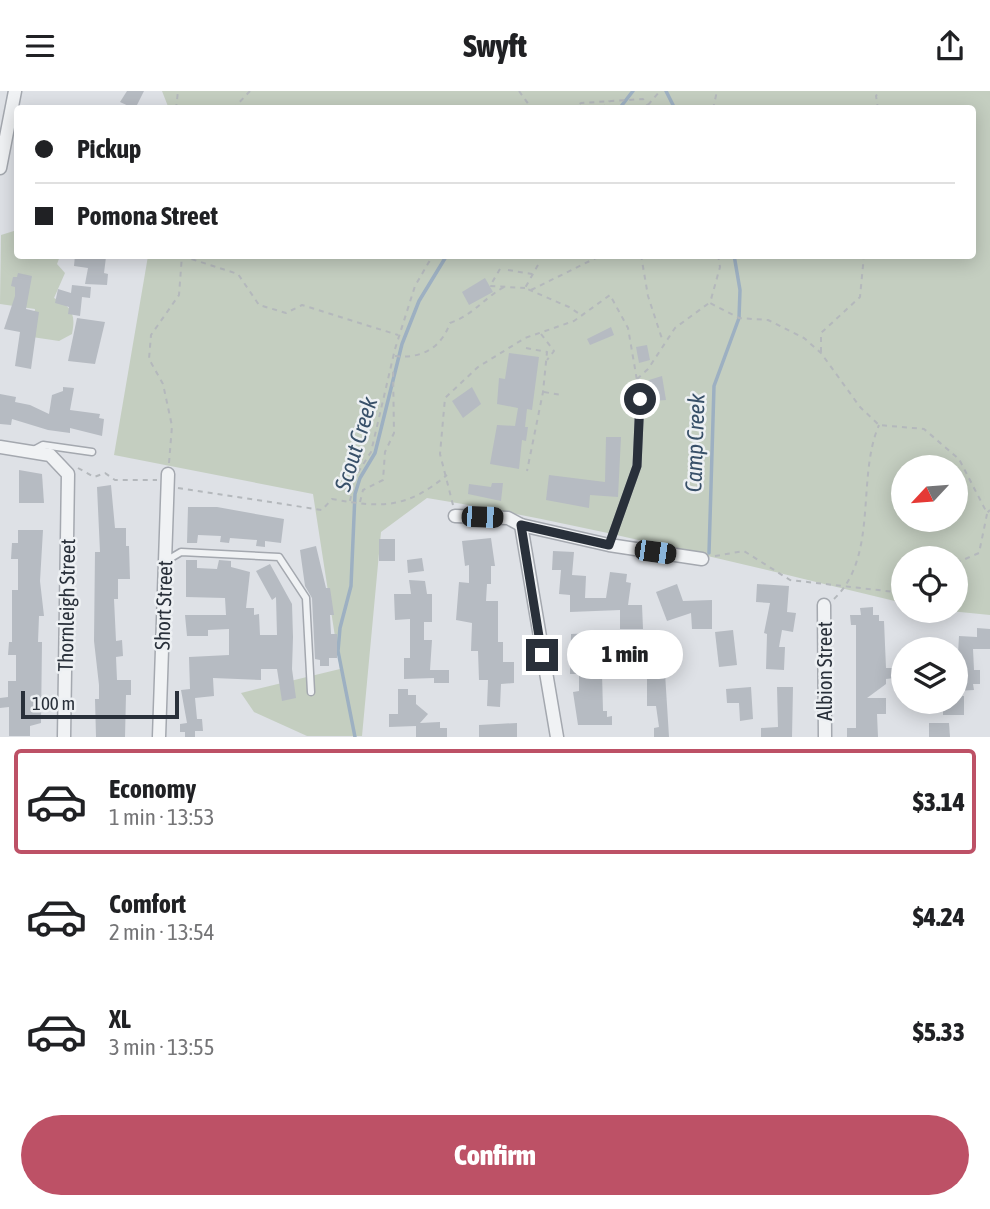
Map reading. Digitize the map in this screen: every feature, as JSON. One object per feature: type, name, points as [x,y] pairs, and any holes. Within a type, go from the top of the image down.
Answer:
[{"type":"street","points":[[0,168],[15,91]]},
{"type":"street","points":[[0,447],[50,455],[68,474]]},
{"type":"street","name":"Thornleigh Street","points":[[64,737],[68,474]]},
{"type":"street","name":"Short Street","points":[[159,737],[164,480]]},
{"type":"street","points":[[455,516],[508,518],[521,525],[609,545],[702,559]]},
{"type":"street","points":[[521,525],[557,737]]},
{"type":"street","name":"Albion Street","points":[[824,605],[825,737]]},
{"type":"lane","points":[[609,545],[637,466],[640,399]]},
{"type":"lane","points":[[30,452],[43,445],[92,452]]},
{"type":"lane","points":[[164,562],[181,552],[279,557],[306,598],[311,692]]},
{"type":"path","points":[[237,105],[250,91]]},
{"type":"path","points":[[578,105],[643,99],[648,105]]},
{"type":"path","points":[[606,105],[610,100]]},
{"type":"path","points":[[164,480],[172,426],[163,384],[149,359],[152,335],[179,295],[183,259]]},
{"type":"path","points":[[192,259],[238,274],[259,305],[286,313],[302,305],[399,336]]},
{"type":"path","points":[[350,502],[355,477],[371,452],[399,336],[415,286],[431,259]]},
{"type":"path","points":[[530,290],[594,259]]},
{"type":"path","points":[[643,259],[648,296],[664,344]]},
{"type":"path","points":[[637,379],[675,328],[710,303],[720,267],[719,259]]},
{"type":"path","points":[[821,353],[821,333],[860,297],[864,259]]},
{"type":"path","points":[[525,288],[538,265]]},
{"type":"path","points":[[500,269],[489,286],[525,288],[569,307],[582,316]]},
{"type":"path","points":[[508,270],[533,275]]},
{"type":"path","points":[[394,356],[422,355],[444,339],[450,323],[468,317],[485,297],[504,287]]},
{"type":"path","points":[[455,516],[440,454],[445,398],[478,367],[525,338],[582,316],[610,295],[628,328],[640,399]]},
{"type":"path","points":[[710,303],[739,319],[768,320],[793,331],[821,353],[860,407],[879,425],[924,429],[959,459],[988,512],[979,553],[968,558]]},
{"type":"path","points":[[540,333],[554,351],[546,361]]},
{"type":"path","points":[[526,348],[547,352],[543,392],[527,471]]},
{"type":"path","points":[[360,503],[363,490],[383,480],[385,453],[394,433],[393,364]]},
{"type":"path","points":[[543,392],[561,395]]},
{"type":"path","points":[[824,605],[836,598],[844,585],[860,544],[871,445],[879,425]]},
{"type":"path","points":[[68,474],[81,468],[94,477],[105,473],[115,480],[164,480],[322,510],[332,499],[396,505],[431,488],[447,475]]},
{"type":"path","points":[[702,559],[744,551],[790,580],[891,591]]},
{"type":"green space","points":[[162,91],[990,91],[990,615],[968,613],[968,546],[891,546],[891,600],[606,533],[427,498],[381,532],[362,736],[307,736],[254,712],[241,693],[340,669],[313,494],[114,455],[147,259],[976,259],[976,105],[167,105]]},
{"type":"green space","points":[[14,231],[14,259],[59,259],[57,264],[65,273],[54,298],[69,308],[73,316],[72,334],[59,341],[32,337],[35,309],[0,304],[1,235]]},
{"type":"building","points":[[127,91],[144,91],[137,105],[120,102]]},
{"type":"building","points":[[75,259],[106,259],[104,273],[108,274],[107,285],[85,284],[88,268],[74,266]]},
{"type":"building","points":[[18,273],[32,276],[26,309],[39,312],[31,369],[15,366],[20,332],[4,329],[15,296],[15,287],[11,286],[13,277],[17,277]]},
{"type":"building","points":[[485,278],[493,292],[469,305],[462,292]]},
{"type":"building","points":[[72,285],[91,287],[90,298],[82,297],[80,316],[68,314],[69,307],[55,303],[58,289],[71,293]]},
{"type":"building","points":[[77,318],[105,322],[95,364],[68,361]]},
{"type":"building","points":[[611,327],[614,335],[590,345],[587,339]]},
{"type":"building","points":[[647,345],[650,360],[639,363],[636,347]]},
{"type":"building","points":[[509,353],[539,357],[532,410],[527,409],[525,427],[528,427],[526,441],[522,440],[519,469],[490,464],[497,425],[515,426],[518,408],[497,404],[499,378],[505,379]]},
{"type":"building","points":[[662,376],[666,400],[653,401],[649,380]]},
{"type":"building","points":[[63,387],[74,388],[70,410],[100,414],[99,418],[104,419],[102,436],[70,428],[70,433],[48,430],[12,419],[11,425],[0,424],[0,394],[16,397],[15,402],[30,405],[49,414],[52,395],[63,391]]},
{"type":"building","points":[[472,387],[481,404],[463,418],[452,401]]},
{"type":"building","points":[[606,437],[621,437],[618,497],[590,495],[589,508],[546,500],[549,475],[605,482]]},
{"type":"building","points":[[19,470],[42,474],[44,503],[19,503]]},
{"type":"building","points":[[492,483],[503,483],[501,501],[468,494],[469,484],[491,487]]},
{"type":"building","points":[[111,485],[115,528],[126,528],[126,546],[129,546],[130,579],[118,579],[118,599],[114,599],[116,641],[122,640],[123,656],[116,657],[117,680],[131,680],[131,695],[126,695],[125,737],[96,737],[95,699],[99,699],[99,685],[94,641],[95,552],[100,552],[97,487]]},
{"type":"building","points":[[188,507],[217,507],[284,519],[281,543],[265,541],[265,547],[256,546],[257,540],[230,538],[229,543],[220,542],[221,536],[198,535],[197,543],[187,543]]},
{"type":"building","points":[[18,530],[43,530],[40,581],[44,616],[39,616],[38,642],[42,642],[41,723],[30,726],[30,736],[9,736],[9,707],[0,708],[0,698],[8,697],[8,681],[16,681],[16,655],[8,655],[9,642],[12,642],[12,590],[18,590],[18,559],[11,559],[12,543],[18,543]]},
{"type":"building","points":[[491,538],[495,566],[491,566],[491,584],[487,584],[486,601],[498,601],[498,642],[503,642],[503,662],[514,662],[514,683],[501,684],[500,707],[487,706],[488,680],[479,680],[478,651],[471,651],[472,623],[456,620],[459,582],[469,583],[469,565],[465,566],[462,541]]},
{"type":"building","points":[[379,539],[395,539],[395,561],[379,561]]},
{"type":"building","points":[[316,546],[326,588],[330,588],[334,615],[330,615],[331,634],[337,634],[337,658],[329,658],[329,666],[320,666],[320,660],[315,659],[312,598],[305,586],[300,550]]},
{"type":"building","points":[[553,551],[574,552],[572,575],[586,576],[585,598],[606,598],[610,572],[627,574],[626,582],[631,583],[628,605],[642,605],[643,629],[620,629],[620,610],[570,612],[570,595],[559,594],[561,570],[552,570]]},
{"type":"building","points":[[422,558],[424,571],[408,573],[407,560]]},
{"type":"building","points":[[186,560],[197,560],[197,568],[217,569],[219,560],[231,561],[231,567],[250,572],[246,608],[254,608],[254,615],[259,614],[260,635],[277,635],[276,597],[272,600],[256,571],[270,564],[292,604],[292,669],[296,698],[282,701],[277,669],[261,669],[261,680],[213,678],[214,696],[195,698],[197,719],[202,719],[203,731],[195,731],[195,737],[185,737],[185,732],[180,732],[180,724],[187,723],[181,690],[190,689],[189,657],[229,655],[229,629],[208,630],[208,636],[187,636],[185,615],[226,615],[225,598],[186,597]]},
{"type":"building","points":[[409,580],[425,581],[427,594],[432,594],[432,622],[424,622],[424,640],[432,640],[430,670],[449,670],[449,683],[434,683],[434,678],[404,679],[404,658],[410,658],[410,619],[395,620],[394,594],[411,594]]},
{"type":"building","points":[[677,584],[683,601],[712,600],[712,629],[692,629],[691,613],[667,621],[656,592]]},
{"type":"building","points":[[757,584],[789,586],[787,612],[796,613],[793,632],[782,630],[779,647],[785,647],[784,670],[766,669],[767,634],[764,633],[770,603],[756,602]]},
{"type":"building","points":[[873,607],[873,615],[879,615],[879,621],[884,621],[886,668],[891,668],[891,678],[886,679],[886,684],[867,698],[886,698],[886,714],[877,714],[878,737],[847,737],[847,728],[856,728],[856,625],[851,625],[850,615],[861,615],[860,608]]},
{"type":"building","points":[[977,628],[990,629],[990,649],[973,649],[974,670],[980,670],[980,684],[973,684],[974,690],[968,690],[968,637],[959,636],[977,637]]},
{"type":"building","points":[[733,630],[737,665],[719,667],[715,632]]},
{"type":"building","points":[[593,633],[594,657],[611,657],[611,671],[602,673],[603,711],[607,711],[607,717],[612,716],[612,725],[578,725],[573,692],[579,691],[579,674],[570,674],[571,634]]},
{"type":"building","points":[[627,657],[664,657],[669,737],[654,737],[654,728],[659,727],[656,706],[647,706],[647,678],[639,678],[635,669],[627,669]]},
{"type":"building","points":[[751,687],[753,719],[740,721],[739,703],[727,703],[726,689]]},
{"type":"building","points":[[777,687],[793,687],[792,737],[761,737],[761,728],[778,727]]},
{"type":"building","points":[[398,689],[408,689],[408,695],[416,695],[416,704],[428,714],[420,723],[440,722],[440,728],[447,728],[447,737],[416,737],[416,726],[389,727],[389,714],[398,714]]},
{"type":"building","points":[[517,723],[517,737],[479,737],[479,725]]},
{"type":"building","points":[[929,723],[949,723],[950,737],[929,737]]},
{"type":"waterway","name":"Scout Creek","points":[[622,105],[633,91]]},
{"type":"waterway","name":"Camp Creek","points":[[666,91],[673,105]]},
{"type":"waterway","name":"Scout Creek","points":[[355,737],[338,651],[340,628],[351,586],[355,494],[360,478],[375,453],[402,344],[419,301],[445,259]]},
{"type":"waterway","name":"Camp Creek","points":[[709,553],[714,386],[739,318],[740,290],[735,259]]},
{"type":"route","points":[[542,655],[521,525],[609,545],[637,466],[640,399]]}]
